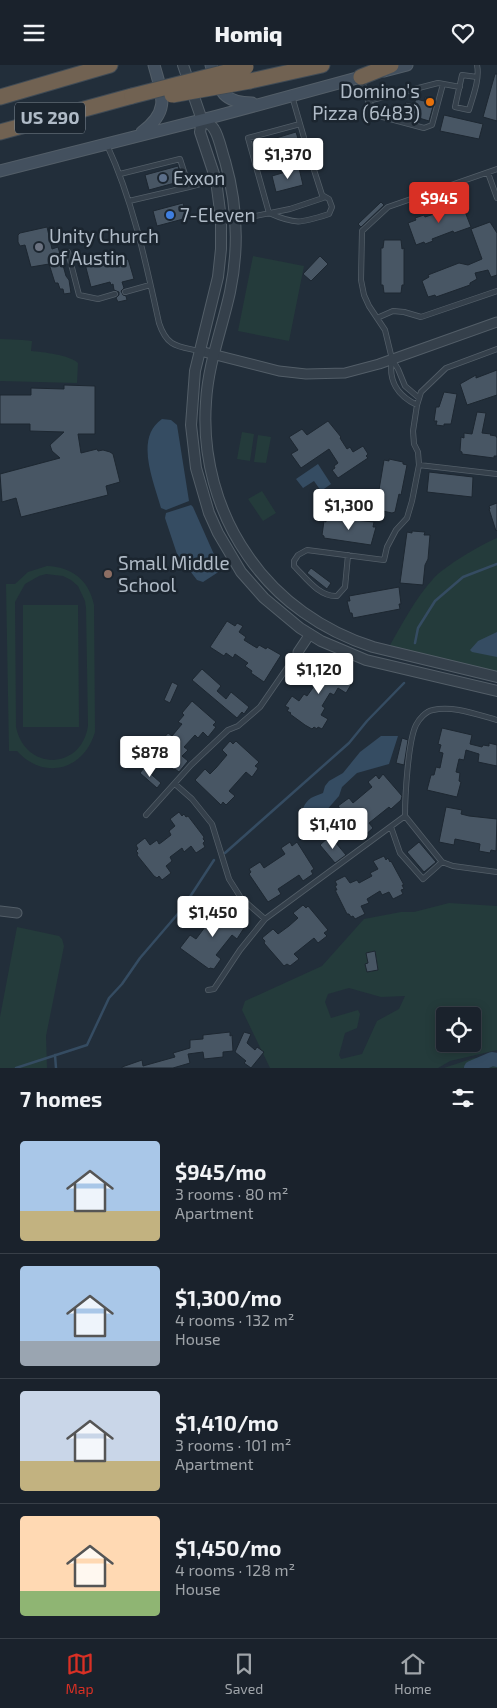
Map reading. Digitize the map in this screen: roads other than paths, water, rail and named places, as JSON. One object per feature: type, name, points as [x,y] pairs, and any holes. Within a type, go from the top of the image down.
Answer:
[{"type":"highway","name":"US 290","points":[[0,97],[110,65]]},
{"type":"highway","points":[[250,71],[322,65]]},
{"type":"highway","points":[[361,77],[391,65]]},
{"type":"highway","name":"US 290","points":[[0,132],[98,106],[250,71]]},
{"type":"main road","points":[[137,136],[153,124],[161,111],[163,96],[154,65]]},
{"type":"main road","points":[[210,65],[224,96],[230,100],[244,103],[263,103]]},
{"type":"main road","points":[[0,171],[202,120],[407,65]]},
{"type":"street","points":[[183,65],[202,120],[200,132],[216,180],[221,219],[220,262],[193,388],[191,425],[196,468],[209,513],[229,553],[250,582],[282,614],[310,634],[343,651],[366,660],[497,691]]},
{"type":"street","points":[[202,120],[214,129],[221,150],[232,194],[236,234],[233,273],[213,355],[206,403],[206,431],[210,465],[219,499],[232,530],[260,573],[281,595],[296,608],[328,629],[373,647],[497,677]]},
{"type":"street","points":[[200,351],[279,371],[306,374],[344,373],[358,371],[497,322]]},
{"type":"street","points":[[298,651],[310,634]]},
{"type":"street","points":[[0,911],[16,913]]},
{"type":"lane","points":[[477,65],[477,77],[470,111],[455,107],[462,75],[477,77]]},
{"type":"lane","points":[[361,77],[368,101],[380,116],[419,127],[432,125],[443,84]]},
{"type":"lane","points":[[368,101],[438,83],[460,87]]},
{"type":"lane","points":[[235,221],[290,209],[324,198],[306,148],[292,95]]},
{"type":"lane","points":[[300,124],[248,138],[269,213],[284,220],[298,222],[329,214],[332,207],[329,199],[322,195]]},
{"type":"lane","points":[[107,144],[129,201],[159,323],[166,340],[176,346],[200,351]]},
{"type":"lane","points":[[255,165],[306,148]]},
{"type":"lane","points":[[120,174],[180,159],[189,187]]},
{"type":"lane","points":[[419,398],[405,386],[392,359],[384,330],[369,306],[362,287],[362,231],[388,207],[497,169]]},
{"type":"lane","points":[[488,173],[497,198]]},
{"type":"lane","points":[[129,201],[216,180]]},
{"type":"lane","points":[[68,252],[79,295],[98,299],[116,294]]},
{"type":"lane","points":[[125,292],[150,285]]},
{"type":"lane","points":[[377,318],[393,311],[404,311],[421,317],[497,291]]},
{"type":"lane","points":[[348,555],[344,587],[342,593],[337,596],[332,597],[322,593],[294,567],[294,561],[298,555],[307,550],[384,559],[387,547],[396,530],[407,518],[412,501],[418,465],[418,452],[413,437],[417,405],[421,392],[446,368],[497,349]]},
{"type":"lane","points":[[392,359],[390,372],[399,392],[404,399],[417,405]]},
{"type":"lane","points":[[418,465],[497,474]]},
{"type":"lane","points":[[146,815],[191,765],[228,730],[238,726],[260,707],[298,651]]},
{"type":"lane","points":[[497,720],[445,708],[431,710],[422,717],[416,725],[412,739],[405,816],[432,852],[442,862],[453,866],[497,872]]},
{"type":"lane","points":[[176,783],[212,824],[229,879],[241,898],[265,919]]},
{"type":"lane","points":[[208,990],[214,989],[240,950],[265,919],[405,816]]},
{"type":"lane","points":[[391,827],[400,853],[423,879],[442,862]]},
{"type":"water","points":[[162,419],[171,420],[177,425],[189,501],[166,510],[161,508],[148,461],[149,437],[154,427]]},
{"type":"water","points":[[318,464],[331,484],[321,491],[314,481],[303,488],[296,479]]},
{"type":"water","points":[[191,505],[220,568],[220,571],[203,582],[197,580],[177,554],[165,518],[166,513]]},
{"type":"water","points":[[497,632],[497,657],[470,650],[478,641]]},
{"type":"water","points":[[381,736],[398,736],[389,764],[357,773],[342,787],[339,796],[325,812],[303,829],[302,812],[307,801],[323,793],[329,781],[343,773],[360,752]]},
{"type":"waterway","points":[[415,643],[418,628],[435,601],[463,577],[497,564]]},
{"type":"waterway","points":[[225,853],[349,743],[367,721],[404,683]]},
{"type":"waterway","points":[[16,1068],[87,1045],[109,998],[182,909],[214,860]]},
{"type":"waterway","points":[[55,1055],[56,1068]]},
{"type":"waterway","points":[[471,1068],[492,1059],[497,1060]]},
{"type":"place","name":"Domino's Pizza (6483)","points":[[430,102]]},
{"type":"place","name":"Exxon","points":[[163,178]]},
{"type":"place","name":"7-Eleven","points":[[170,215]]},
{"type":"place","name":"Unity Church of Austin","points":[[39,247]]},
{"type":"place","name":"Small Middle School","points":[[108,574]]}]
